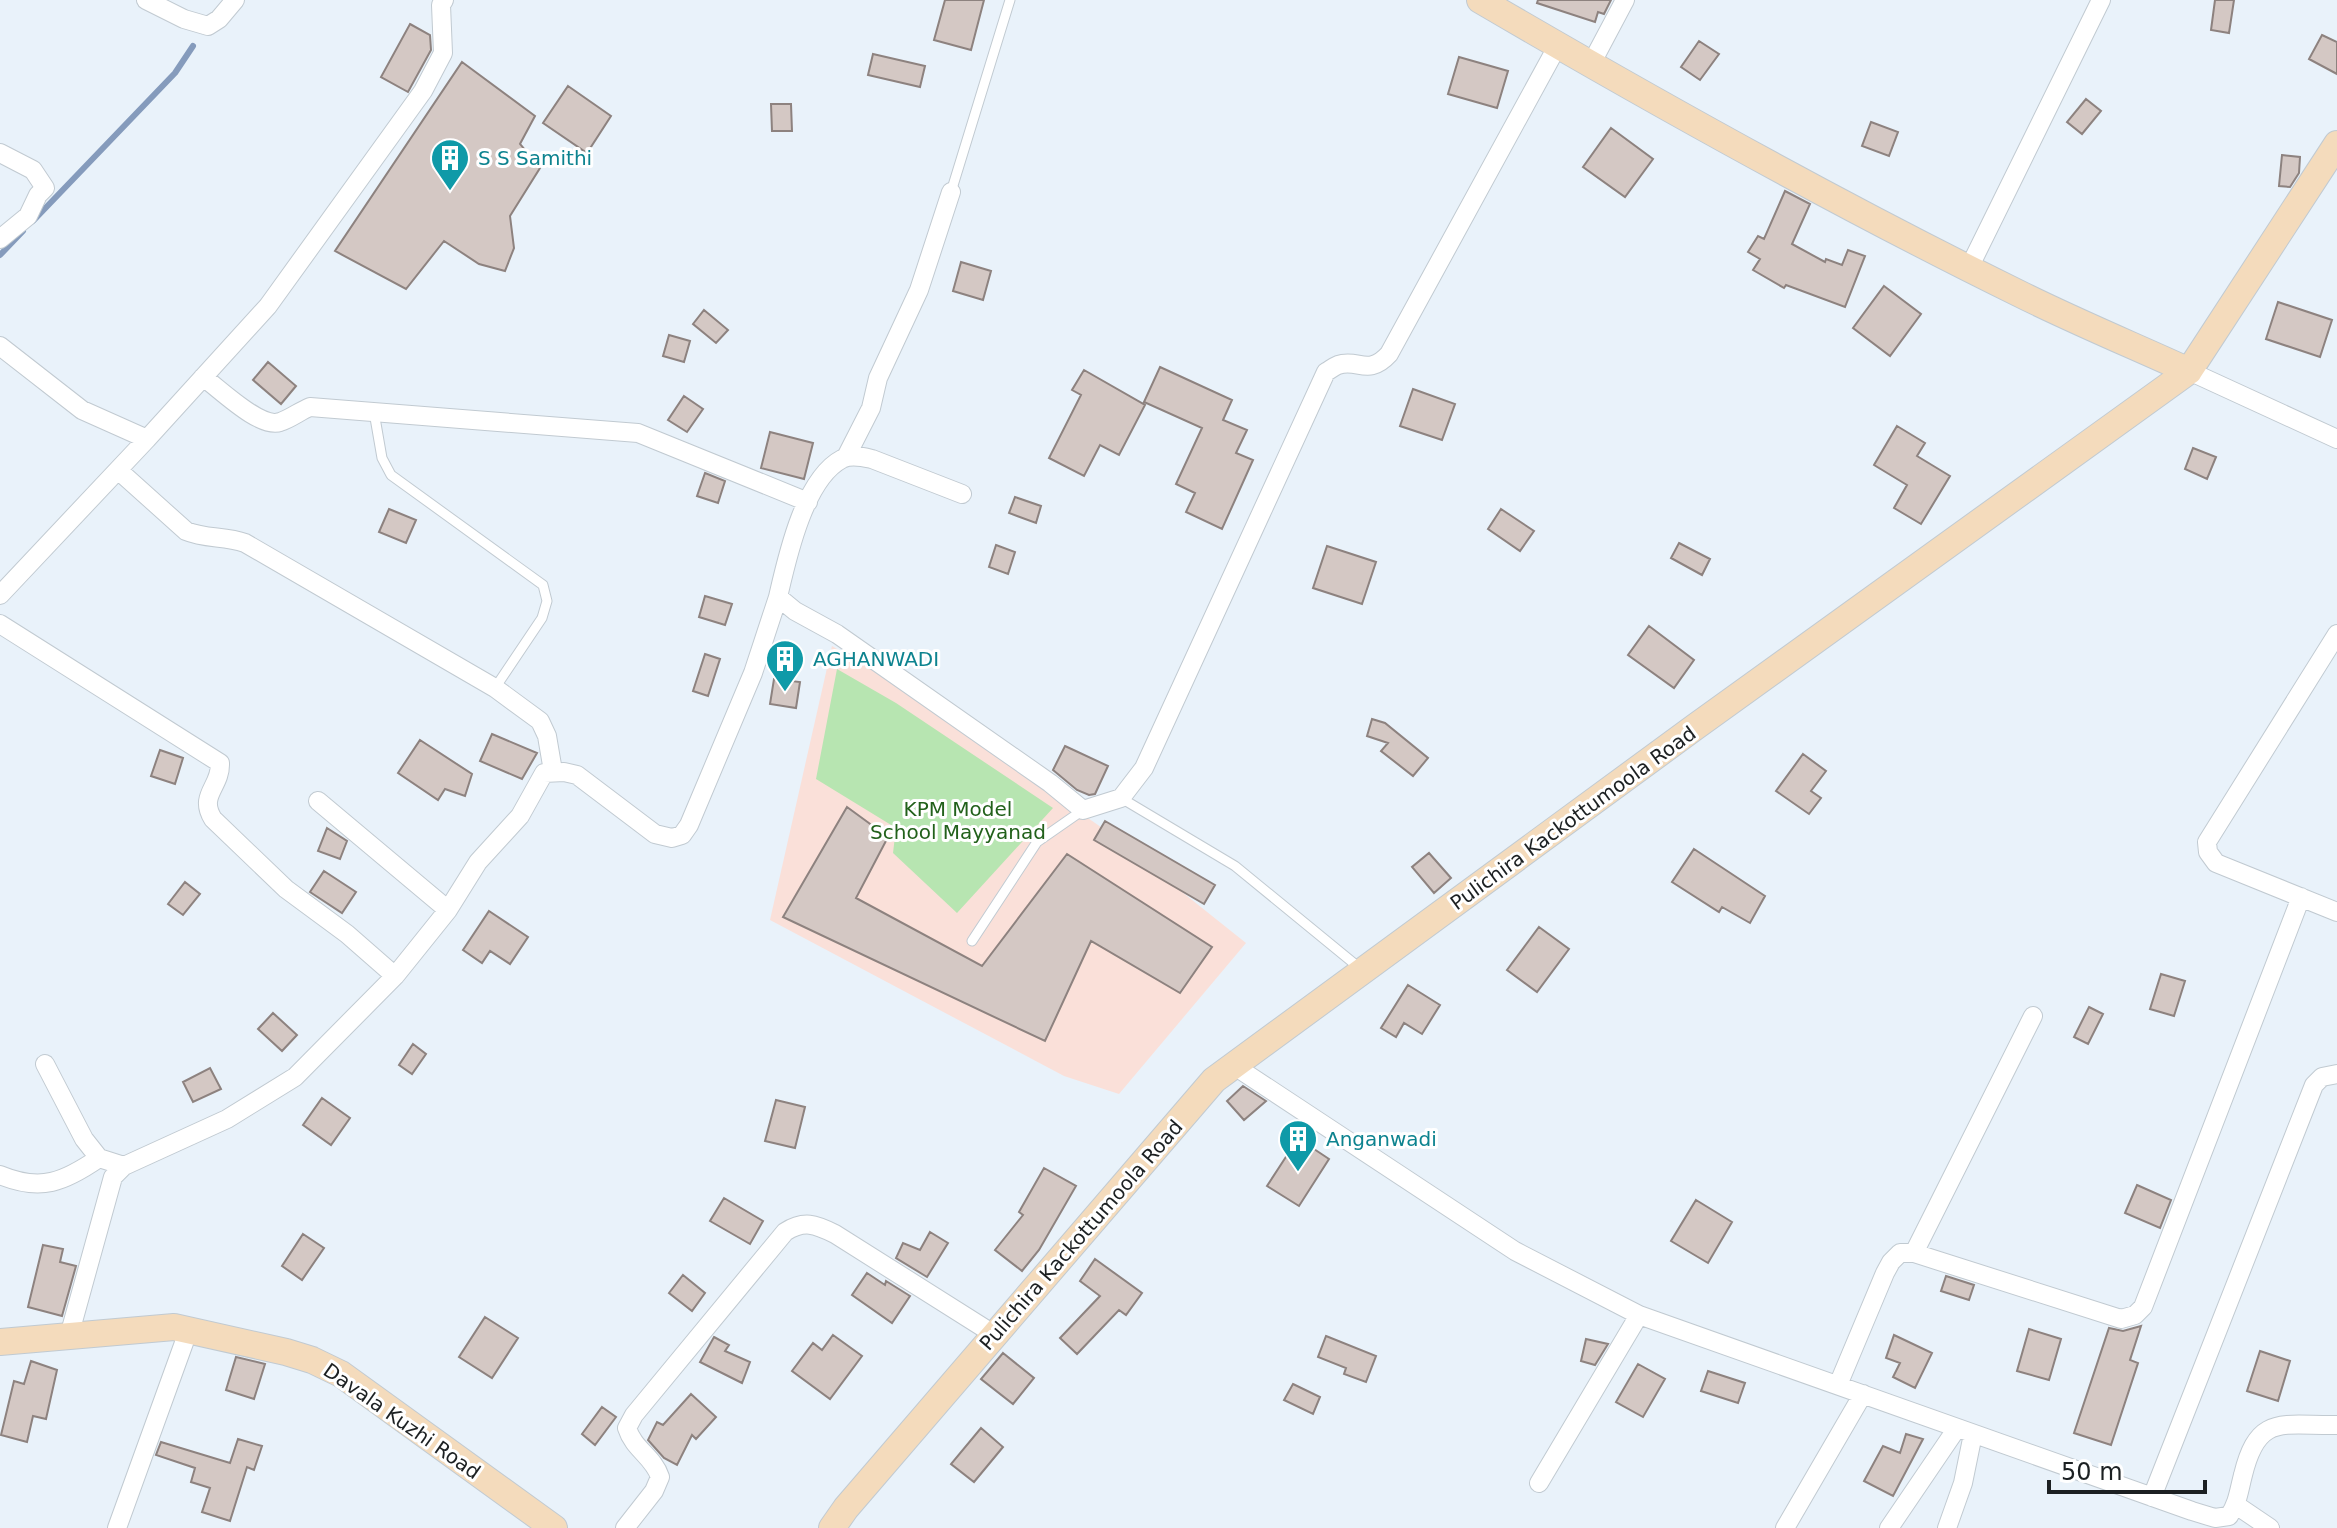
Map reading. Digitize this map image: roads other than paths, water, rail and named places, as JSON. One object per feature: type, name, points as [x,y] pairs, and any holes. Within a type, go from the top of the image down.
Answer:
[{"type":"main road","points":[[1480,0],[1590,66],[1969,268],[2189,371]]},
{"type":"main road","name":"Pulichira Kackottumoola Road","points":[[832,1528],[1214,1080],[1695,727],[2189,371],[2337,144]]},
{"type":"main road","name":"Davala Kuzhi Road","points":[[0,1342],[158,1327],[189,1329],[312,1360],[341,1374],[554,1528]]},
{"type":"street","points":[[146,0],[184,19],[208,26],[219,19],[235,0]]},
{"type":"street","points":[[1590,66],[1625,0]]},
{"type":"street","points":[[1969,268],[2101,0]]},
{"type":"street","points":[[0,595],[268,306],[423,91],[443,53],[439,2]]},
{"type":"street","points":[[778,597],[795,611],[837,634],[1050,783],[1083,810],[1121,798],[1144,768],[1326,372],[1340,364],[1370,367],[1380,364],[1389,354],[1558,45]]},
{"type":"street","points":[[0,153],[33,170],[45,188],[28,216],[0,239]]},
{"type":"street","points":[[69,1336],[113,1177],[124,1166],[227,1119],[295,1077],[395,976],[448,910],[478,862],[520,816],[544,773],[553,771],[577,775],[655,834],[672,838],[682,835],[753,673],[778,597],[788,554],[808,502],[822,476],[846,457],[871,408],[878,378],[919,290],[951,192]]},
{"type":"street","points":[[0,346],[82,410],[147,439]]},
{"type":"street","points":[[2189,371],[2337,439]]},
{"type":"street","points":[[203,377],[254,416],[267,422],[279,423],[310,407],[638,433],[808,502]]},
{"type":"street","points":[[846,457],[872,459],[962,494]]},
{"type":"street","points":[[118,470],[186,531],[199,537],[245,543],[495,688],[540,721],[547,736],[553,771]]},
{"type":"street","points":[[0,624],[220,763],[221,774],[208,798],[206,809],[213,819],[286,889],[347,934],[395,976]]},
{"type":"street","points":[[2337,634],[2207,842],[2208,852],[2216,863],[2337,912]]},
{"type":"street","points":[[318,801],[448,910]]},
{"type":"street","points":[[1838,1385],[1891,1262],[1900,1253],[1914,1253],[2121,1319],[2135,1315],[2143,1307],[2301,897]]},
{"type":"street","points":[[1914,1253],[2033,1016]]},
{"type":"street","points":[[45,1064],[84,1139],[99,1158],[124,1166]]},
{"type":"street","points":[[1233,1065],[1515,1251],[1639,1315],[2215,1518],[2229,1516],[2236,1505],[2249,1450],[2265,1430],[2278,1426],[2337,1425]]},
{"type":"street","points":[[2152,1497],[2314,1085],[2322,1077],[2337,1074]]},
{"type":"street","points":[[0,1175],[39,1185],[85,1168],[99,1158]]},
{"type":"street","points":[[625,1528],[654,1491],[660,1477],[656,1466],[631,1442],[627,1428],[634,1415],[785,1232],[799,1223],[815,1224],[835,1234],[995,1335]]},
{"type":"street","points":[[1539,1483],[1639,1315]]},
{"type":"street","points":[[117,1528],[189,1329]]},
{"type":"street","points":[[1785,1528],[1863,1394]]},
{"type":"street","points":[[1889,1528],[1965,1431]]},
{"type":"street","points":[[1947,1528],[1963,1483],[1965,1431]]},
{"type":"street","points":[[2236,1505],[2270,1528]]},
{"type":"lane","points":[[951,192],[1010,0]]},
{"type":"lane","points":[[374,412],[382,458],[391,475],[543,585],[547,601],[542,618],[495,688]]},
{"type":"lane","points":[[1121,798],[1235,866],[1364,972]]},
{"type":"lane","points":[[972,941],[1037,842],[1083,810]]},
{"type":"waterway","points":[[33,221],[175,73],[193,46]]},
{"type":"waterway","points":[[0,255],[23,231]]},
{"type":"place","name":"S S Samithi","points":[[450,192]]},
{"type":"place","name":"AGHANWADI","points":[[785,693]]},
{"type":"place","name":"Anganwadi","points":[[1298,1173]]},
{"type":"park label","name":"KPM Model School Mayyanad","points":[[958,820]]}]
